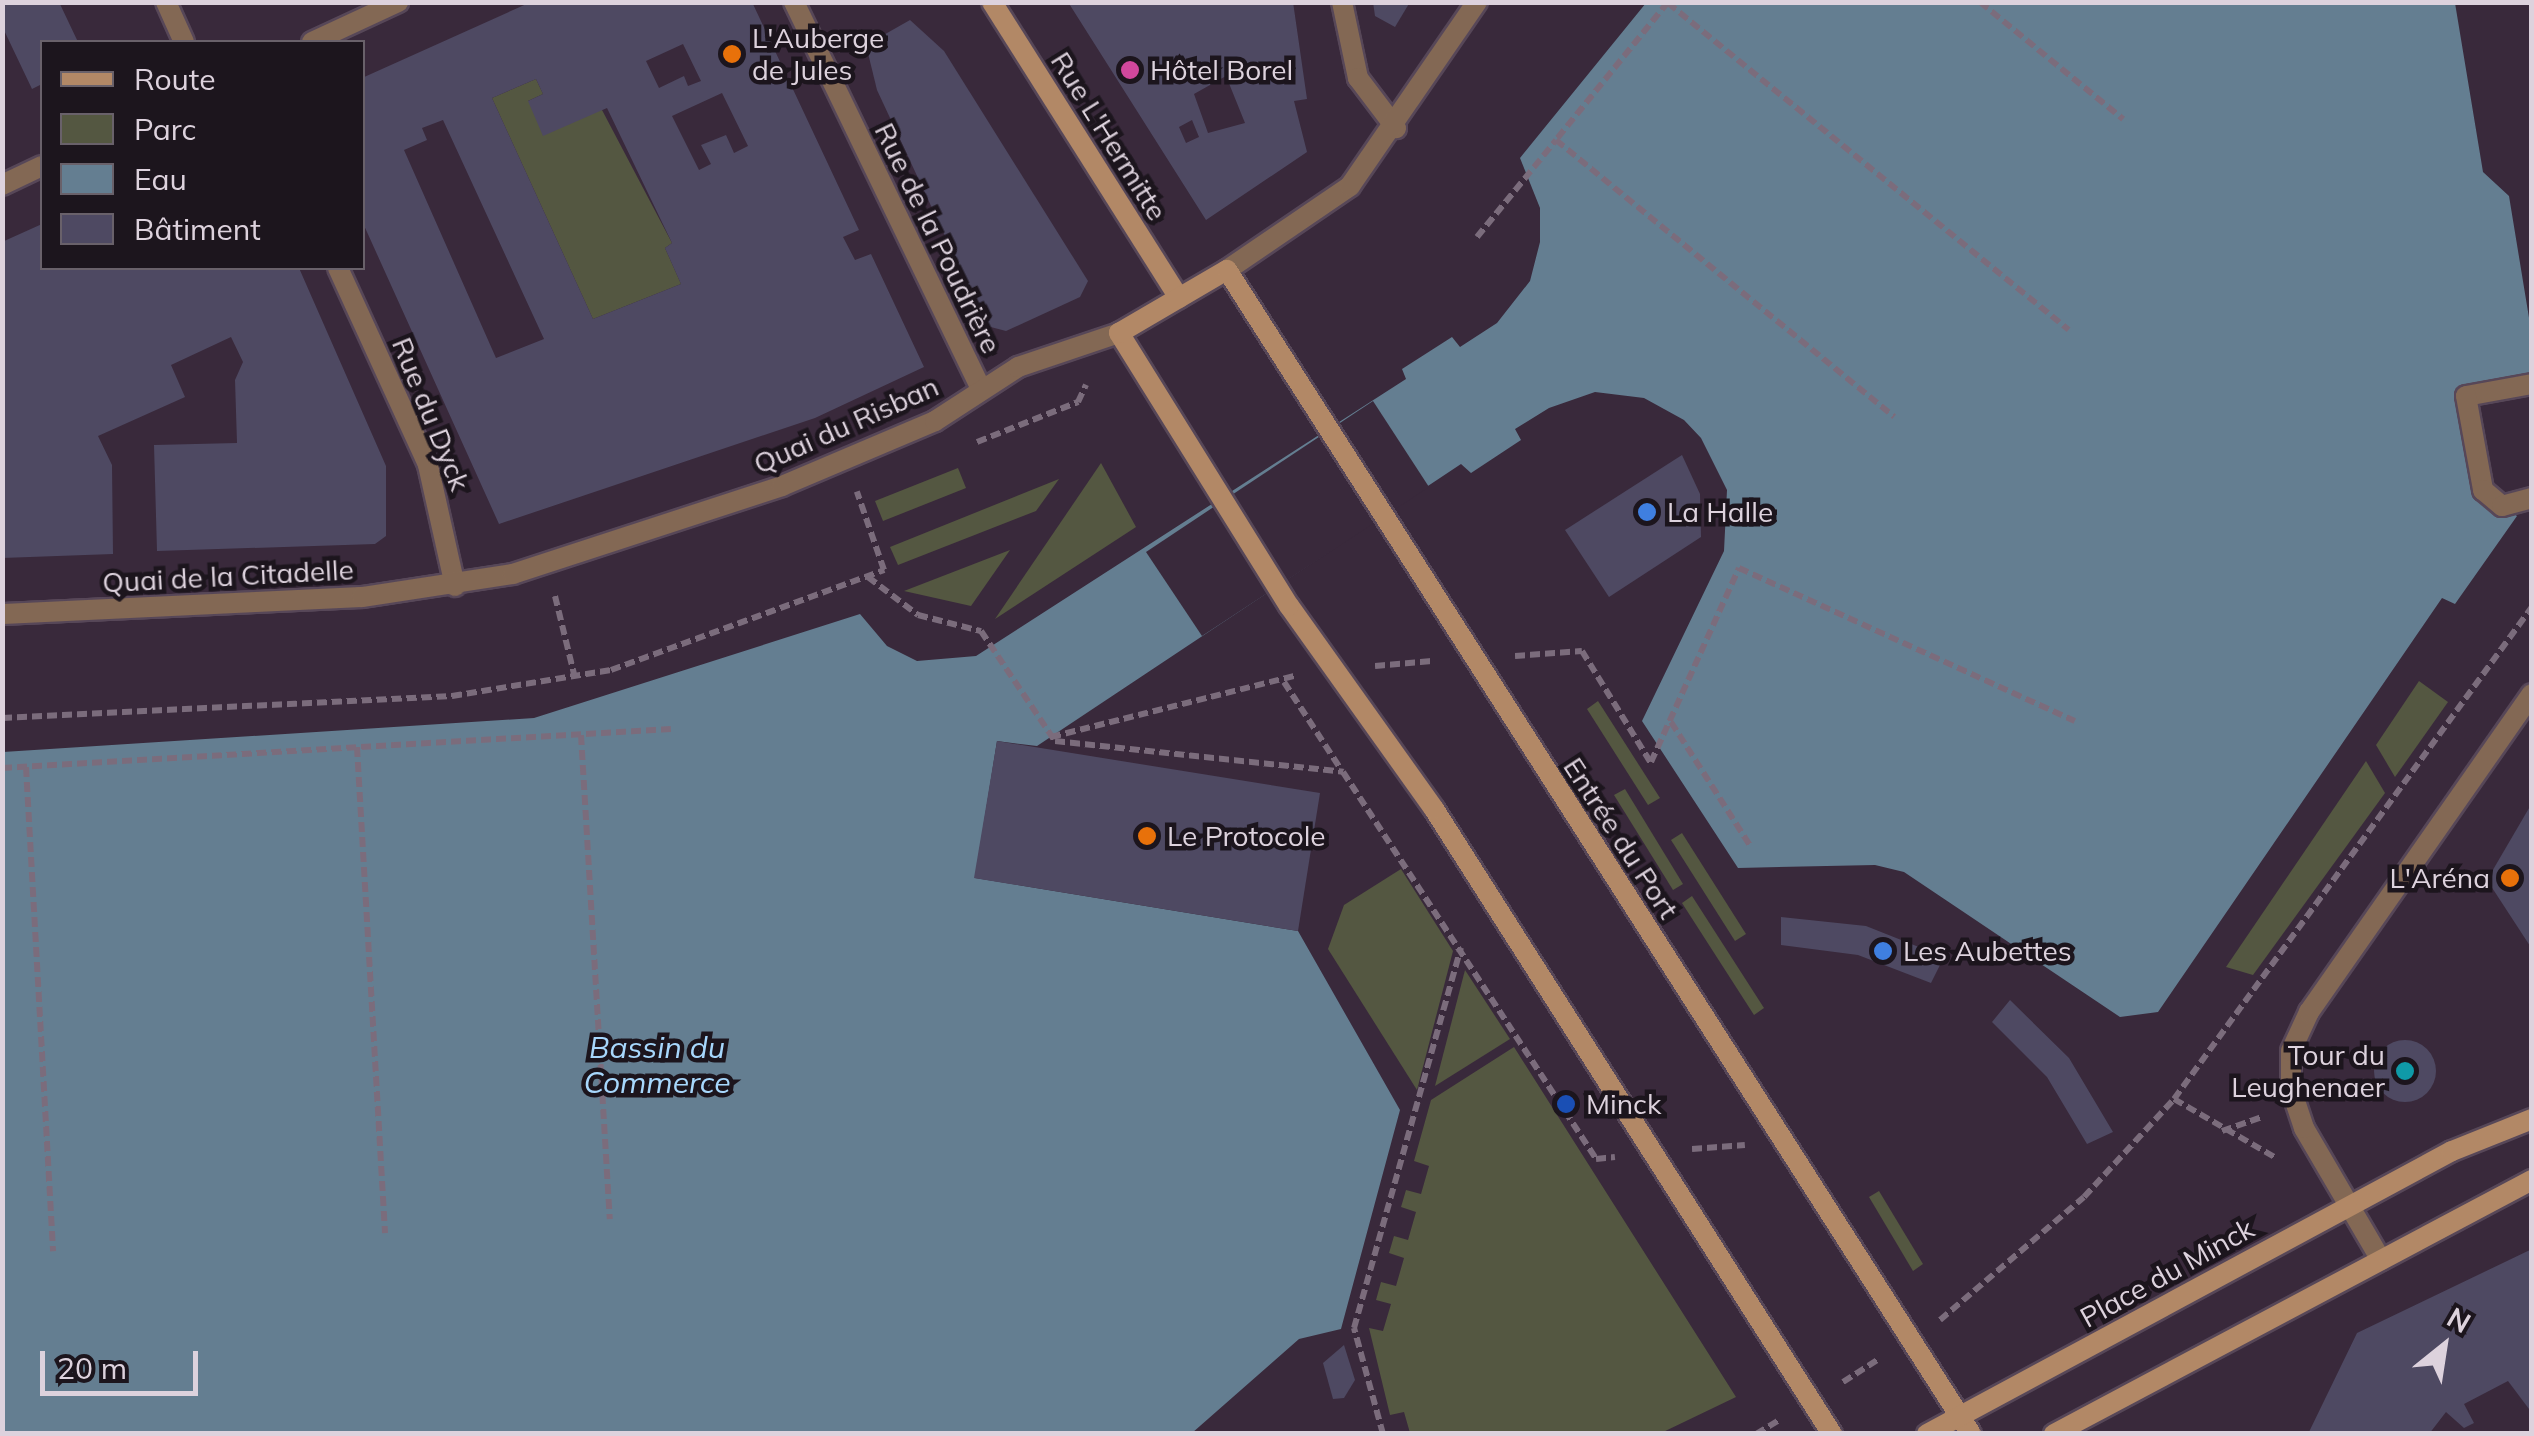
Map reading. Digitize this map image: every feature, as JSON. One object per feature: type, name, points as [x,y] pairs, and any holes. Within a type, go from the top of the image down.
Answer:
[{"type":"main road","name":"Rue L'Hermitte","points":[[992,2],[1179,298]]},
{"type":"main road","name":"Quai du Risban","points":[[1119,333],[1227,270]]},
{"type":"main road","name":"Entrée du Port","points":[[1227,270],[1965,1425]]},
{"type":"main road","points":[[1119,333],[1289,606],[1434,809],[1832,1434]]},
{"type":"main road","name":"Place du Minck","points":[[1927,1434],[1965,1425],[2349,1206],[2432,1162],[2532,1119]]},
{"type":"main road","points":[[2054,1434],[2532,1180]]},
{"type":"street","points":[[166,2],[183,40]]},
{"type":"street","points":[[316,40],[398,2]]},
{"type":"street","name":"Rue de la Poudrière","points":[[794,2],[981,388]]},
{"type":"street","points":[[1342,2],[1358,78],[1396,128]]},
{"type":"street","name":"Quai du Risban","points":[[1227,270],[1350,186],[1396,128],[1476,2]]},
{"type":"street","points":[[2,185],[40,167]]},
{"type":"street","name":"Rue du Dyck","points":[[339,270],[424,455],[455,586]]},
{"type":"street","name":"Quai du Risban","points":[[455,586],[548,564],[816,472],[935,421],[1018,367],[1119,333]]},
{"type":"street","points":[[2532,384],[2466,396],[2482,490],[2502,506],[2532,498]]},
{"type":"street","name":"Quai de la Citadelle","points":[[2,614],[329,599],[455,586]]},
{"type":"street","points":[[2381,1260],[2295,1104],[2290,1066],[2295,1038],[2532,694]]},
{"type":"path","points":[[1980,2],[2122,119]]},
{"type":"path","points":[[1476,237],[1668,3],[2069,330]]},
{"type":"path","points":[[1556,140],[1894,416]]},
{"type":"path","points":[[963,448],[1078,402],[1119,333]]},
{"type":"path","points":[[2,718],[452,696],[574,678],[884,570],[856,490],[874,483]]},
{"type":"path","points":[[548,564],[574,678]]},
{"type":"path","points":[[1332,668],[1582,652],[1651,763],[1740,568],[2074,721]]},
{"type":"path","points":[[868,577],[918,615],[981,631],[1051,738]]},
{"type":"path","points":[[1910,1340],[2056,1224],[2174,1099],[2388,813],[2532,606]]},
{"type":"path","points":[[1051,738],[1284,682],[1461,946],[1596,1160],[1784,1143]]},
{"type":"path","points":[[1671,721],[1751,846]]},
{"type":"path","points":[[2,768],[670,729]]},
{"type":"path","points":[[582,735],[610,1219]]},
{"type":"path","points":[[1051,738],[1343,772]]},
{"type":"path","points":[[357,747],[385,1232]]},
{"type":"path","points":[[26,767],[53,1251]]},
{"type":"path","points":[[1383,1434],[1354,1328],[1461,946]]},
{"type":"path","points":[[2174,1099],[2221,1131]]},
{"type":"green space","points":[[536,79],[543,94],[528,101],[602,110],[672,243],[665,248],[681,284],[593,319],[492,98]]},
{"type":"green space","points":[[1101,463],[1136,527],[995,619]]},
{"type":"green space","points":[[958,468],[966,488],[883,521],[875,501]]},
{"type":"green space","points":[[1059,479],[1036,511],[898,565],[890,547]]},
{"type":"green space","points":[[1010,550],[971,606],[904,591]]},
{"type":"green space","points":[[2419,681],[2448,702],[2395,777],[2376,745]]},
{"type":"green space","points":[[1598,701],[1660,798],[1648,805],[1587,709]]},
{"type":"green space","points":[[2366,761],[2385,793],[2253,975],[2226,967]]},
{"type":"green space","points":[[1625,789],[1683,884],[1673,890],[1614,795]]},
{"type":"green space","points":[[1682,833],[1746,934],[1735,941],[1671,840]]},
{"type":"green space","points":[[1401,869],[1453,951],[1417,1090],[1328,949],[1344,905]]},
{"type":"green space","points":[[1692,896],[1764,1008],[1754,1015],[1682,903]]},
{"type":"green space","points":[[1465,970],[1510,1039],[1435,1086]]},
{"type":"green space","points":[[1514,1047],[1736,1397],[1659,1434],[1410,1433],[1404,1412],[1390,1415],[1369,1328],[1383,1331],[1391,1304],[1376,1300],[1381,1282],[1396,1286],[1404,1258],[1389,1253],[1394,1236],[1408,1240],[1416,1212],[1401,1207],[1406,1190],[1421,1194],[1429,1166],[1414,1161],[1431,1100]]},
{"type":"green space","points":[[1879,1191],[1923,1264],[1913,1271],[1869,1197]]},
{"type":"water","name":"Bassin du Commerce","points":[[1646,3],[2455,3],[2483,172],[2509,196],[2532,336],[2531,384],[2467,396],[2483,490],[2517,516],[2455,604],[2442,598],[2158,1012],[2120,1017],[1904,872],[1875,865],[1738,868],[1642,721],[1724,551],[1727,490],[1701,438],[1684,420],[1644,398],[1595,392],[1549,408],[1515,429],[1521,440],[1471,473],[1461,464],[1037,746],[997,741],[975,878],[1298,931],[1400,1110],[1341,1329],[1299,1339],[1192,1433],[3,1434],[3,752],[534,718],[860,614],[887,646],[917,661],[976,656],[1406,379],[1402,369],[1452,337],[1460,347],[1497,323],[1530,281],[1540,242],[1540,208],[1520,158]]},
{"type":"pier","points":[[1373,401],[1429,487],[1202,636],[1146,552]]},
{"type":"building","points":[[2,2],[59,2],[77,40],[40,40],[40,85],[32,89],[2,26]]},
{"type":"building","points":[[531,2],[752,2],[859,230],[843,237],[855,260],[871,254],[924,367],[815,418],[499,524],[365,228],[365,77]],"holes":[[[683,44],[701,81],[688,86],[684,76],[659,88],[646,61]],[[536,79],[543,94],[528,101],[543,136],[607,108],[672,243],[665,248],[681,284],[593,319],[492,98]],[[722,93],[748,146],[734,153],[726,135],[701,145],[711,164],[699,170],[672,116]],[[443,120],[544,339],[496,358],[404,150],[427,140],[422,128]]]},
{"type":"building","points":[[1068,2],[1293,2],[1307,99],[1294,101],[1307,152],[1206,220]],"holes":[[[1226,76],[1245,123],[1208,133],[1194,94]],[[1192,120],[1199,137],[1186,143],[1179,127]]]},
{"type":"building","points":[[1373,2],[1410,2],[1395,27],[1375,16]]},
{"type":"building","points":[[910,20],[944,51],[1088,281],[1080,297],[1006,331],[987,326],[877,90],[866,45]]},
{"type":"building","points":[[40,225],[40,270],[300,270],[386,466],[386,536],[375,544],[157,551],[154,445],[237,443],[235,380],[243,362],[231,337],[171,365],[185,397],[98,436],[112,465],[113,554],[2,558],[2,242]]},
{"type":"building","name":"La Halle","points":[[1682,455],[1700,494],[1701,537],[1609,597],[1565,530]]},
{"type":"building","name":"Le Protocole","points":[[997,741],[1320,793],[1298,931],[974,878]]},
{"type":"building","name":"L'Aréna","points":[[2532,803],[2532,949],[2487,880]]},
{"type":"building","name":"Les Aubettes","points":[[1781,917],[1866,926],[1944,957],[1931,983],[1858,955],[1781,945]]},
{"type":"building","name":"Les Aubettes","points":[[2010,1000],[2069,1058],[2113,1132],[2087,1144],[2047,1077],[1992,1022]]},
{"type":"building","name":"Tour du Leughenaer","points":[[2405,1040],[2427,1049],[2436,1071],[2427,1093],[2405,1102],[2383,1093],[2374,1071],[2383,1049]]},
{"type":"building","points":[[2532,1249],[2532,1413],[2508,1381],[2464,1404],[2474,1423],[2464,1428],[2446,1412],[2429,1434],[2308,1434],[2357,1333]]},
{"type":"building","points":[[1344,1345],[1355,1380],[1344,1398],[1333,1399],[1323,1363]]},
{"type":"place","name":"L'Auberge de Jules","points":[[732,54]]},
{"type":"place","name":"Hôtel Borel","points":[[1130,70]]},
{"type":"place","name":"La Halle","points":[[1647,512]]},
{"type":"place","name":"Le Protocole","points":[[1147,836]]},
{"type":"place","name":"L'Aréna","points":[[2510,878]]},
{"type":"place","name":"Les Aubettes","points":[[1883,951]]},
{"type":"place","name":"Tour du Leughenaer","points":[[2405,1071]]},
{"type":"place","name":"Minck","points":[[1566,1104]]}]
